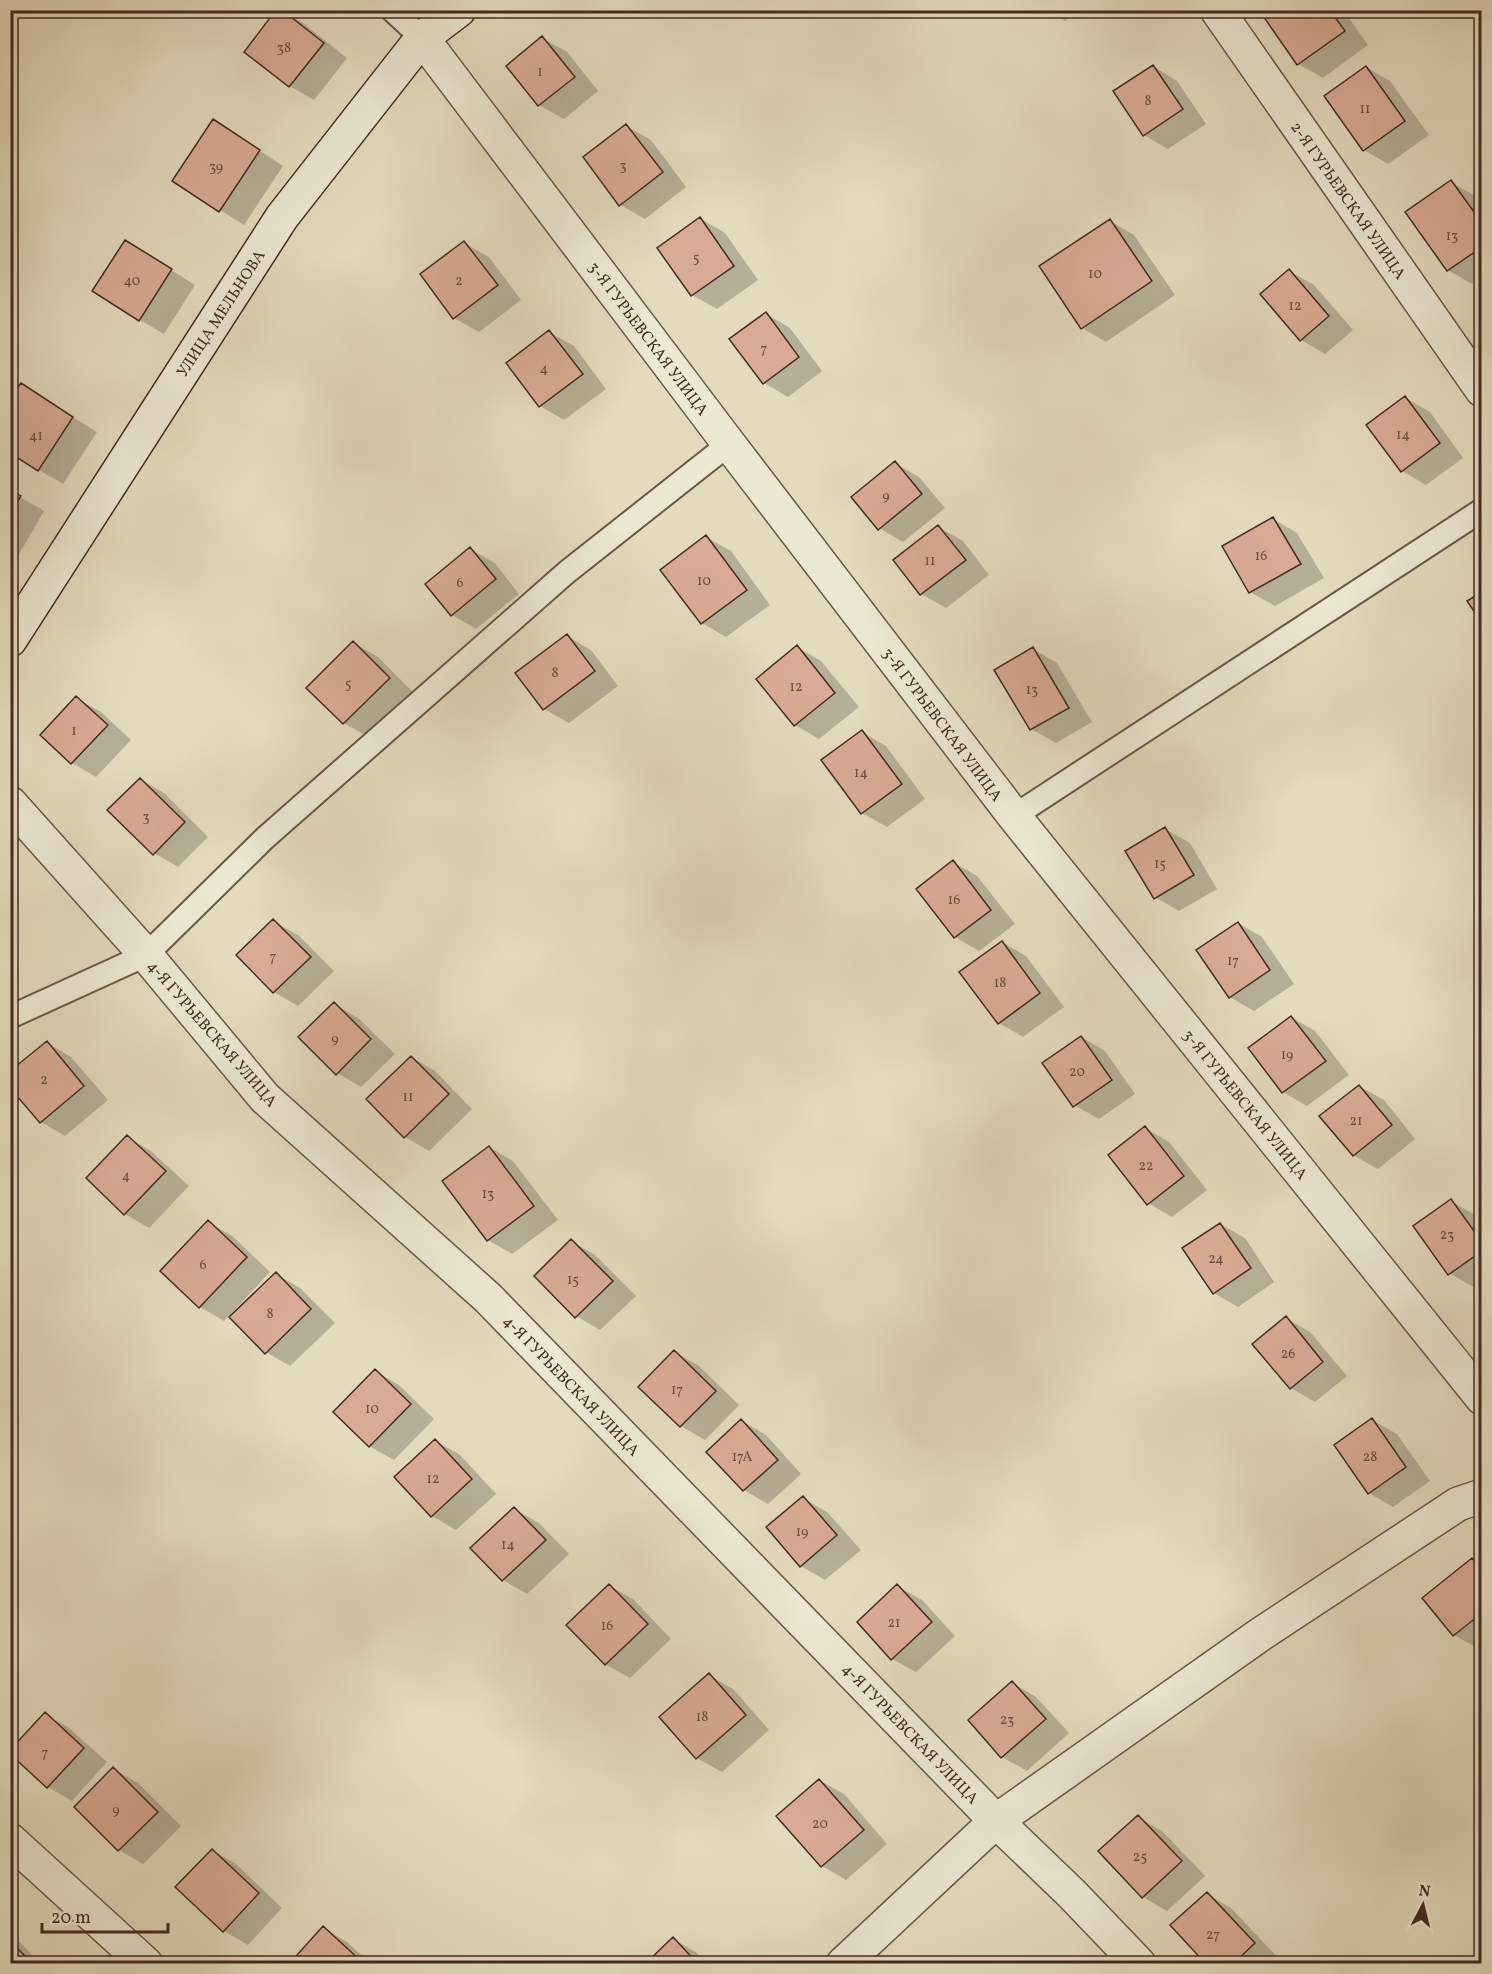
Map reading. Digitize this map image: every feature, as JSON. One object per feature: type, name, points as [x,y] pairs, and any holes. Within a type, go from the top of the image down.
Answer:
[{"type":"street","name":"УЛИЦА МЕЛЬНОВА","points":[[10,640],[282,217],[422,38],[459,10]]},
{"type":"street","name":"2-Я ГУРЬЕВСКАЯ УЛИЦА","points":[[1217,10],[1482,390]]},
{"type":"street","name":"3-Я ГУРЬЕВСКАЯ УЛИЦА","points":[[422,38],[1014,816],[1482,1398]]},
{"type":"street","name":"4-Я ГУРЬЕВСКАЯ УЛИЦА","points":[[10,803],[146,955],[265,1098],[488,1298],[996,1821],[1072,1894],[1139,1964]]},
{"type":"street","points":[[843,1964],[996,1821],[1261,1634],[1458,1504],[1482,1496]]},
{"type":"street","points":[[10,1840],[146,1964]]},
{"type":"lane","points":[[392,10],[422,38]]},
{"type":"lane","points":[[10,1017],[146,955],[265,838],[567,572],[729,444]]},
{"type":"lane","points":[[1014,816],[1482,510]]},
{"type":"building","points":[[276,10],[282,10],[324,43],[289,87],[244,52]]},
{"type":"building","points":[[1259,10],[1330,10],[1345,31],[1297,65]]},
{"type":"building","points":[[542,36],[575,77],[538,106],[506,66]]},
{"type":"building","points":[[1153,65],[1183,109],[1143,136],[1113,91]]},
{"type":"building","points":[[1366,66],[1405,121],[1363,151],[1324,96]]},
{"type":"building","points":[[213,119],[260,150],[219,212],[172,181]]},
{"type":"building","points":[[626,124],[663,172],[619,206],[583,157]]},
{"type":"building","points":[[1451,180],[1482,223],[1482,247],[1447,271],[1405,212]]},
{"type":"building","points":[[700,217],[734,266],[691,296],[657,248]]},
{"type":"building","points":[[1110,219],[1152,281],[1081,329],[1039,266]]},
{"type":"building","points":[[125,240],[172,269],[139,321],[92,291]]},
{"type":"building","points":[[464,241],[498,285],[453,319],[420,274]]},
{"type":"building","points":[[1289,269],[1329,316],[1300,341],[1260,294]]},
{"type":"building","points":[[766,312],[799,357],[763,384],[729,339]]},
{"type":"building","points":[[549,330],[583,374],[539,407],[506,363]]},
{"type":"building","points":[[21,383],[73,417],[38,471],[10,453],[10,398]]},
{"type":"building","points":[[1405,396],[1440,443],[1401,472],[1366,425]]},
{"type":"building","points":[[895,461],[922,494],[878,530],[851,497]]},
{"type":"building","points":[[10,490],[21,496],[10,513]]},
{"type":"building","points":[[1273,517],[1301,564],[1249,593],[1222,546]]},
{"type":"building","points":[[938,525],[966,560],[920,595],[893,560]]},
{"type":"building","points":[[706,535],[747,590],[701,624],[660,570]]},
{"type":"building","points":[[470,547],[496,579],[451,616],[425,584]]},
{"type":"building","points":[[1482,592],[1482,623],[1467,601]]},
{"type":"building","points":[[567,634],[595,671],[543,710],[515,673]]},
{"type":"building","points":[[353,641],[390,678],[343,724],[306,688]]},
{"type":"building","points":[[797,645],[835,693],[794,726],[756,679]]},
{"type":"building","points":[[1033,647],[1069,708],[1030,730],[994,670]]},
{"type":"building","points":[[76,696],[108,725],[71,764],[40,735]]},
{"type":"building","points":[[862,730],[902,784],[861,814],[821,760]]},
{"type":"building","points":[[140,778],[185,822],[153,855],[107,810]]},
{"type":"building","points":[[1165,827],[1194,875],[1154,899],[1125,851]]},
{"type":"building","points":[[953,860],[991,910],[954,938],[916,889]]},
{"type":"building","points":[[273,919],[311,957],[273,993],[236,955]]},
{"type":"building","points":[[1238,922],[1270,970],[1229,998],[1196,950]]},
{"type":"building","points":[[1002,941],[1040,993],[998,1024],[959,972]]},
{"type":"building","points":[[334,1002],[371,1039],[336,1075],[298,1037]]},
{"type":"building","points":[[1291,1016],[1326,1061],[1282,1093],[1248,1048]]},
{"type":"building","points":[[1081,1036],[1112,1080],[1073,1107],[1042,1063]]},
{"type":"building","points":[[47,1041],[84,1086],[40,1123],[10,1088],[10,1071]]},
{"type":"building","points":[[411,1056],[449,1094],[404,1138],[366,1099]]},
{"type":"building","points":[[1359,1085],[1392,1125],[1353,1156],[1319,1116]]},
{"type":"building","points":[[1145,1126],[1184,1176],[1147,1205],[1108,1155]]},
{"type":"building","points":[[127,1135],[166,1171],[124,1215],[86,1178]]},
{"type":"building","points":[[489,1146],[534,1206],[487,1241],[442,1181]]},
{"type":"building","points":[[1451,1199],[1482,1242],[1482,1251],[1448,1275],[1413,1226]]},
{"type":"building","points":[[208,1220],[247,1257],[199,1308],[160,1271]]},
{"type":"building","points":[[1220,1223],[1251,1268],[1213,1294],[1182,1248]]},
{"type":"building","points":[[571,1239],[613,1281],[575,1318],[534,1276]]},
{"type":"building","points":[[276,1272],[311,1309],[265,1354],[229,1317]]},
{"type":"building","points":[[1286,1316],[1323,1362],[1290,1389],[1252,1344]]},
{"type":"building","points":[[674,1350],[716,1391],[680,1427],[638,1387]]},
{"type":"building","points":[[375,1369],[411,1404],[369,1447],[333,1412]]},
{"type":"building","points":[[1372,1418],[1406,1467],[1368,1494],[1334,1445]]},
{"type":"building","points":[[741,1419],[778,1460],[743,1491],[706,1452]]},
{"type":"building","points":[[435,1439],[472,1479],[431,1517],[394,1477]]},
{"type":"building","points":[[803,1496],[837,1535],[800,1567],[766,1527]]},
{"type":"building","points":[[514,1507],[546,1540],[502,1581],[470,1548]]},
{"type":"building","points":[[1472,1558],[1482,1570],[1482,1613],[1453,1636],[1422,1598]]},
{"type":"building","points":[[609,1584],[648,1624],[605,1665],[566,1625]]},
{"type":"building","points":[[897,1584],[932,1622],[891,1660],[857,1622]]},
{"type":"building","points":[[709,1673],[746,1715],[696,1759],[659,1717]]},
{"type":"building","points":[[1012,1681],[1046,1719],[1001,1758],[968,1720]]},
{"type":"building","points":[[45,1712],[84,1748],[47,1788],[10,1754],[10,1750]]},
{"type":"building","points":[[113,1767],[158,1812],[118,1851],[74,1807]]},
{"type":"building","points":[[819,1779],[864,1830],[821,1867],[776,1816]]},
{"type":"building","points":[[1138,1815],[1182,1861],[1142,1898],[1098,1851]]},
{"type":"building","points":[[212,1849],[259,1893],[223,1932],[175,1887]]},
{"type":"building","points":[[1207,1892],[1255,1943],[1233,1964],[1206,1964],[1170,1925]]},
{"type":"building","points":[[323,1926],[362,1962],[360,1964],[289,1964]]},
{"type":"building","points":[[673,1937],[698,1964],[645,1964]]},
{"type":"building","points":[[10,1941],[27,1958],[22,1964],[10,1964]]}]
